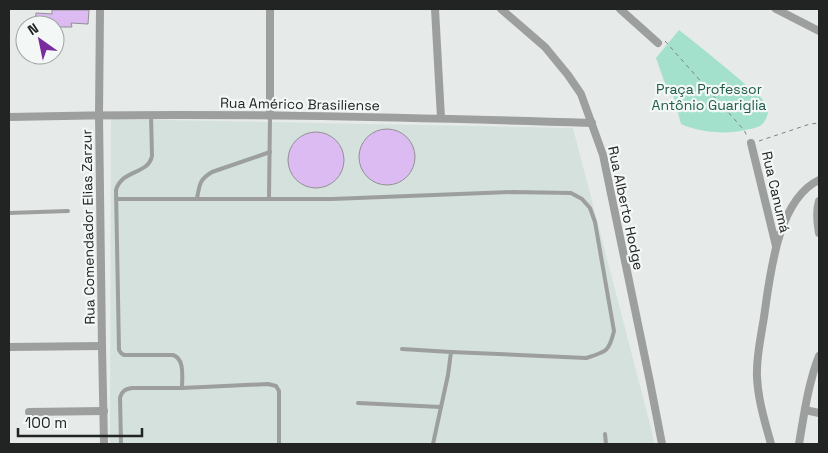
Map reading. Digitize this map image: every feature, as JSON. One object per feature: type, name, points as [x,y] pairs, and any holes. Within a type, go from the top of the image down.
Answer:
[{"type":"street","name":"Rua Comendador Elias Zarzur","points":[[100,9],[104,444]]},
{"type":"street","points":[[270,9],[270,116]]},
{"type":"street","points":[[435,9],[441,118]]},
{"type":"street","name":"Rua Alberto Hodge","points":[[502,9],[544,47],[562,68],[581,94],[592,123],[603,155],[662,444]]},
{"type":"street","points":[[620,9],[658,43]]},
{"type":"street","points":[[776,9],[819,32]]},
{"type":"street","name":"Rua Américo Brasiliense","points":[[9,117],[100,115],[270,116],[441,118],[592,123]]},
{"type":"street","name":"Rua Canumá","points":[[751,143],[776,246]]},
{"type":"street","points":[[771,444],[758,393],[757,376],[772,263],[776,246],[794,204],[805,190],[819,180]]},
{"type":"street","points":[[819,200],[817,218],[819,232]]},
{"type":"street","points":[[9,347],[102,346]]},
{"type":"street","points":[[799,444],[805,410],[819,356]]},
{"type":"street","points":[[805,410],[819,414]]},
{"type":"street","points":[[28,412],[104,411]]},
{"type":"lane","points":[[151,115],[152,160],[142,169],[120,181],[116,190],[119,350],[124,355],[176,356],[181,363],[182,388]]},
{"type":"lane","points":[[269,198],[270,116]]},
{"type":"lane","points":[[197,198],[200,184],[204,177],[212,172],[270,152]]},
{"type":"lane","points":[[116,199],[332,199],[513,192],[571,193],[582,199],[590,208],[595,222],[614,331],[611,346],[600,354],[586,358],[402,349]]},
{"type":"lane","points":[[9,213],[68,212]]},
{"type":"lane","points":[[433,444],[448,376],[451,352]]},
{"type":"lane","points":[[121,444],[120,398],[121,393],[126,389],[268,384],[276,386],[279,391],[279,444]]},
{"type":"lane","points":[[358,403],[441,407]]},
{"type":"lane","points":[[605,434],[606,444]]},
{"type":"path","points":[[666,42],[744,130],[751,143]]},
{"type":"path","points":[[765,138],[810,124],[819,124]]},
{"type":"shaded area","points":[[111,119],[573,128],[654,444],[110,444]]},
{"type":"green space","name":"Praça Professor Antônio Guariglia","points":[[679,30],[763,100],[768,111],[767,117],[760,126],[738,132],[721,132],[704,131],[681,124],[672,91],[668,92],[656,58]]},
{"type":"building","points":[[52,10],[89,10],[88,24],[71,23],[72,27],[65,27],[65,15],[36,15],[36,13],[52,14]]},
{"type":"building","points":[[387,129],[398,131],[407,137],[413,146],[415,157],[413,168],[407,177],[398,183],[387,185],[376,183],[367,177],[361,168],[359,157],[361,146],[367,137],[376,131]]},
{"type":"building","points":[[311,132],[321,132],[336,140],[342,149],[344,160],[342,171],[336,180],[321,188],[311,188],[300,183],[293,176],[288,165],[288,155],[293,144],[300,137]]}]
